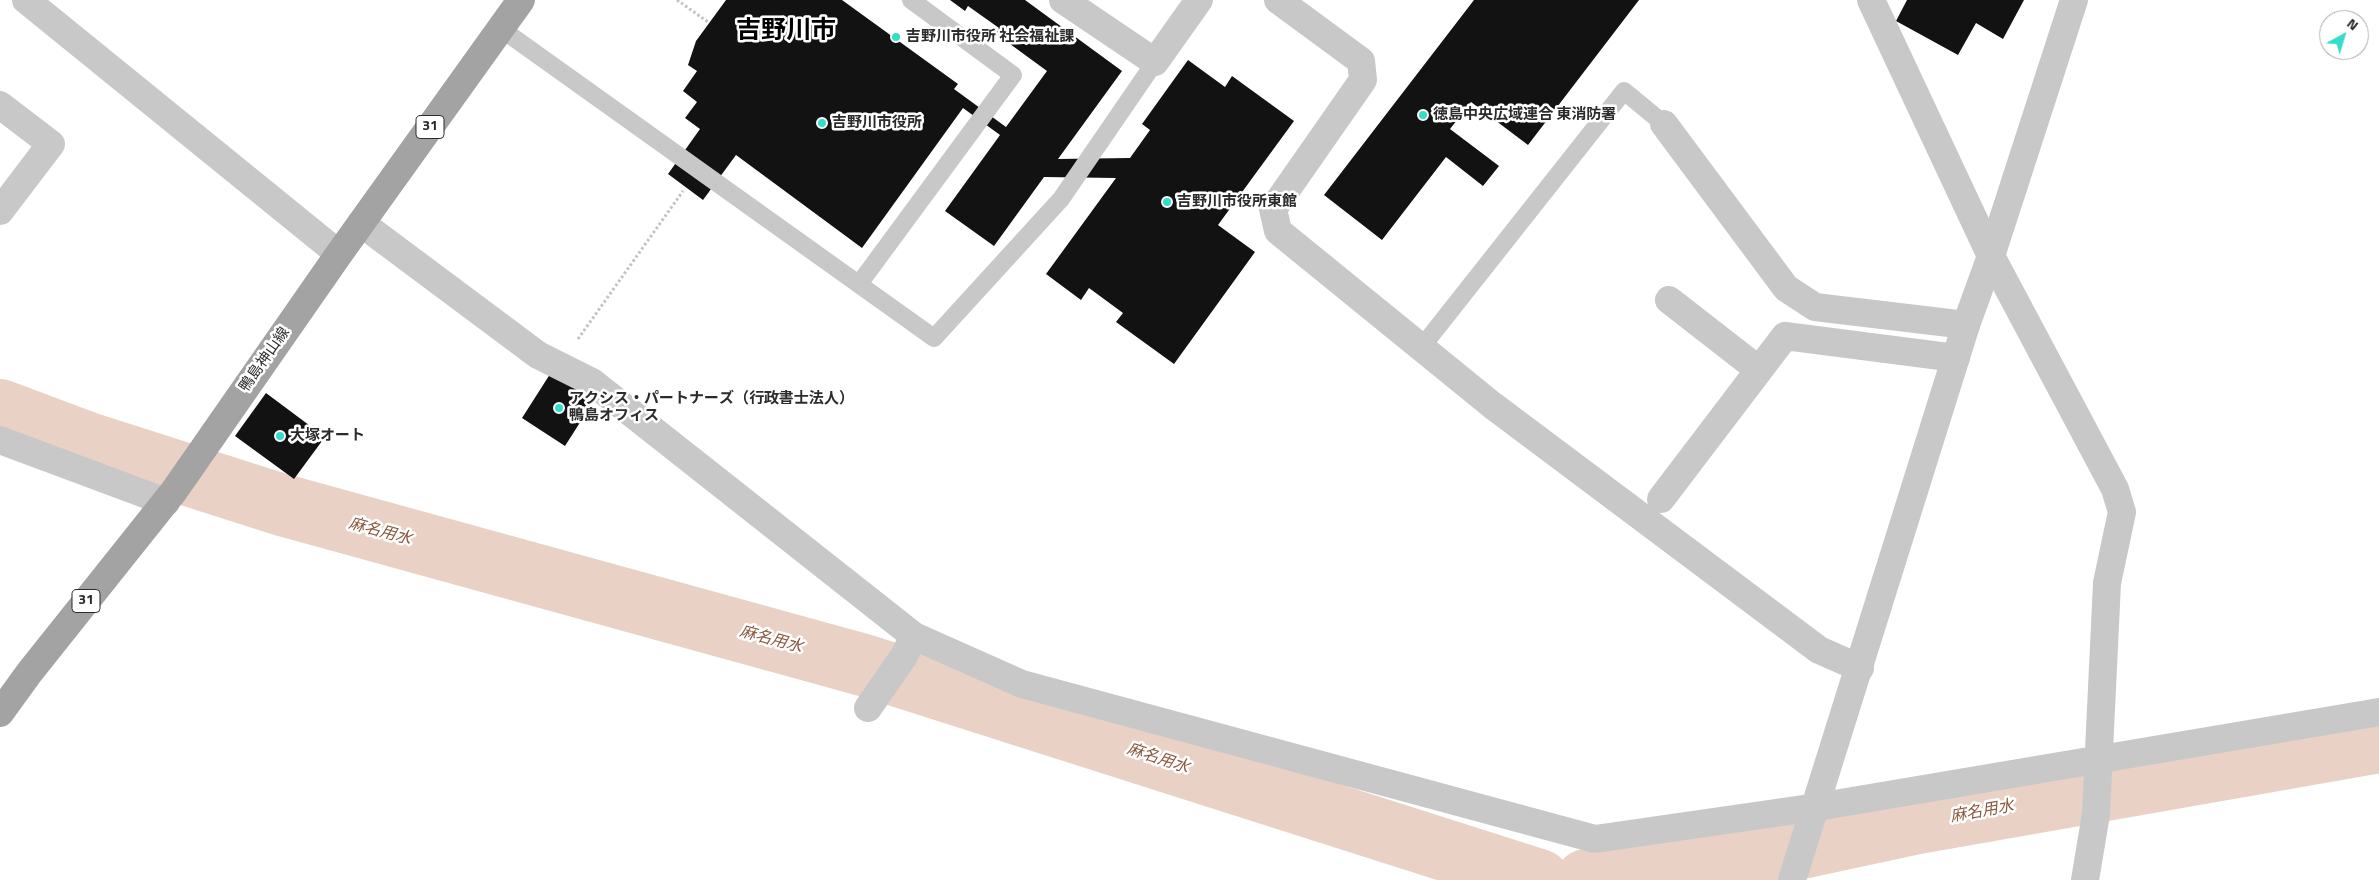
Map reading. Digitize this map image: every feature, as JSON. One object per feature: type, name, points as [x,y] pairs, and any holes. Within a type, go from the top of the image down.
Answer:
[{"type":"main road","name":"鴨島神山線","points":[[0,713],[29,673],[170,496],[339,254],[521,0]]},
{"type":"street","points":[[26,0],[339,254]]},
{"type":"street","points":[[1063,0],[1155,62],[1199,0]]},
{"type":"street","points":[[1278,0],[1361,61],[1363,80],[1273,209],[1278,230],[1492,405],[1819,650],[1860,668]]},
{"type":"street","points":[[1871,0],[1991,256],[2115,489],[2122,512],[2107,583],[2096,814],[2085,880]]},
{"type":"street","points":[[1792,880],[1817,807],[1966,325],[1991,256],[2074,0]]},
{"type":"street","points":[[0,105],[51,144],[0,211]]},
{"type":"street","points":[[1664,124],[1786,288],[1815,308],[1966,325]]},
{"type":"street","points":[[361,223],[538,355],[592,382],[909,646],[1022,684],[1595,839],[2099,765],[2379,712]]},
{"type":"street","points":[[1669,300],[1759,370]]},
{"type":"street","points":[[1661,499],[1785,336],[1956,358]]},
{"type":"street","points":[[0,440],[170,496]]},
{"type":"street","points":[[868,708],[909,646]]},
{"type":"lane","points":[[859,284],[1012,75],[911,0]]},
{"type":"lane","points":[[500,28],[934,338],[1061,199],[1155,62]]},
{"type":"lane","points":[[1421,348],[1624,91],[1664,124]]},
{"type":"path","points":[[677,0],[708,22]]},
{"type":"path","points":[[559,366],[698,170]]},
{"type":"building","name":"吉野川市役所","points":[[726,0],[842,0],[958,84],[954,89],[1006,127],[1047,71],[995,33],[999,28],[968,6],[965,11],[950,0],[1025,0],[1122,71],[1058,159],[1130,158],[1150,130],[1142,124],[1188,60],[1225,87],[1232,76],[1294,121],[1218,225],[1255,252],[1174,364],[1116,322],[1123,313],[1089,288],[1081,300],[1046,274],[1116,178],[1044,177],[994,246],[945,211],[1000,135],[963,108],[862,248],[736,155],[703,200],[668,174],[700,129],[685,118],[697,102],[683,91],[697,71],[688,65],[696,41]]},
{"type":"building","name":"徳島中央広域連合 東消防署","points":[[1474,0],[1639,0],[1528,145],[1471,102],[1450,129],[1499,166],[1483,186],[1446,157],[1382,240],[1324,195]]},
{"type":"building","points":[[1907,0],[2024,0],[2003,39],[1976,23],[1958,55],[1896,21]]},
{"type":"building","name":"アクシス・パートナーズ（行政書士法人） 鴨島オフィス","points":[[552,371],[595,399],[565,446],[522,418]]},
{"type":"building","name":"大塚オート","points":[[266,393],[325,437],[294,479],[235,436]]},
{"type":"waterway","name":"麻名用水","points":[[0,410],[88,443],[279,504],[867,666],[1539,880]]},
{"type":"waterway","name":"麻名用水","points":[[1586,880],[1764,856],[1918,823],[2379,742]]},
{"type":"place","name":"吉野川市役所 社会福祉課","points":[[896,37]]},
{"type":"place","name":"徳島中央広域連合 東消防署","points":[[1423,115]]},
{"type":"place","name":"吉野川市役所","points":[[822,123]]},
{"type":"place","name":"吉野川市役所東館","points":[[1167,202]]},
{"type":"place","name":"アクシス・パートナーズ（行政書士法人） 鴨島オフィス","points":[[559,408]]},
{"type":"place","name":"大塚オート","points":[[280,436]]},
{"type":"district","name":"吉野川市","points":[[786,32]]}]
